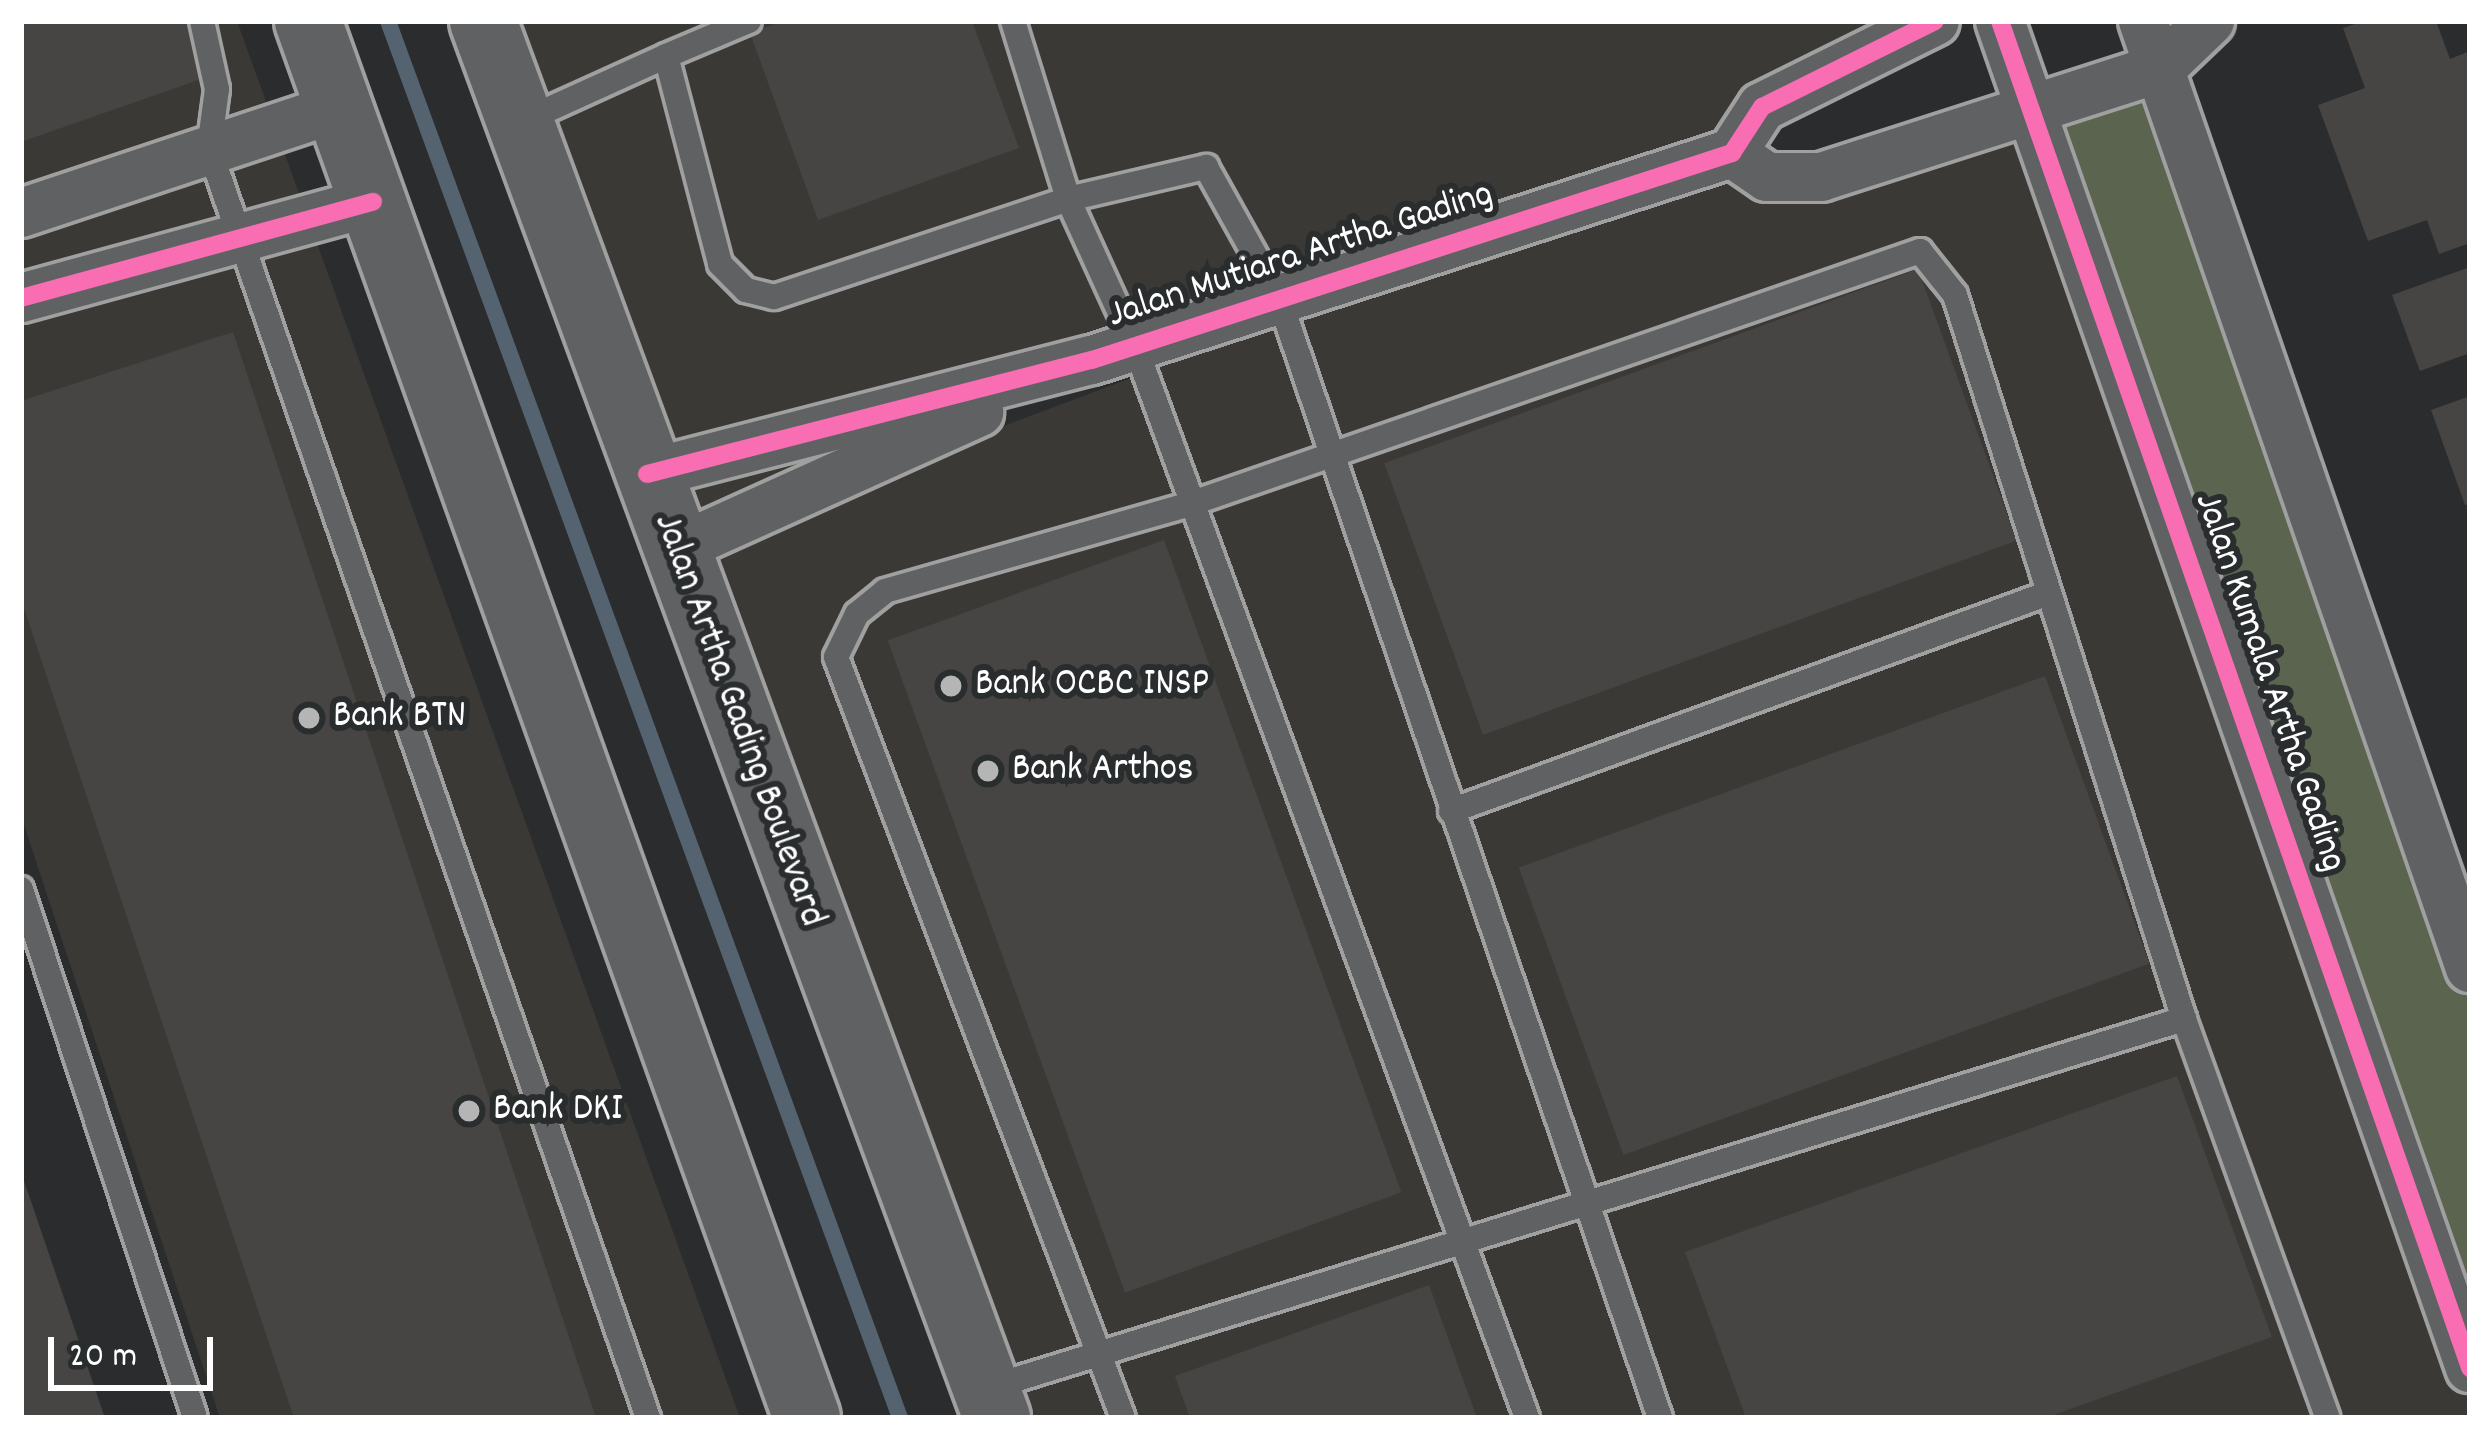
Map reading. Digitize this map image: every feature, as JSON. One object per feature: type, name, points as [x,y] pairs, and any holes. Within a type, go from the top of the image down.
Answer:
[{"type":"main road","points":[[308,21],[807,1418]]},
{"type":"main road","name":"Jalan Artha Gading Boulevard","points":[[485,21],[674,550],[992,1403]]},
{"type":"street","points":[[1935,21],[1762,107],[1732,153],[1767,177],[1821,177],[2161,68],[2210,21]]},
{"type":"street","name":"Jalan Kumala Artha Gading","points":[[2000,21],[2470,1368]]},
{"type":"street","points":[[2144,21],[2470,968]]},
{"type":"street","points":[[21,213],[339,106]]},
{"type":"street","name":"Jalan Mutiara Artha Gading","points":[[647,474],[1113,353],[1732,153]]},
{"type":"street","points":[[21,298],[373,202]]},
{"type":"street","name":"Jalan Mutiara Artha Gading","points":[[674,550],[1113,353]]},
{"type":"lane","points":[[202,21],[218,89],[209,148],[648,1418]]},
{"type":"lane","points":[[520,122],[749,21]]},
{"type":"lane","points":[[1013,21],[1113,353],[1187,505],[1527,1418]]},
{"type":"lane","points":[[666,56],[720,264],[746,290],[774,297],[1068,200],[1206,167],[1279,298],[1580,1199],[1660,1418]]},
{"type":"lane","points":[[1123,1418],[836,657],[856,614],[885,591],[1187,505],[1920,251],[1955,295],[2184,1019],[2323,1417]]},
{"type":"lane","points":[[1450,811],[2049,593]]},
{"type":"lane","points":[[21,889],[195,1418]]},
{"type":"lane","points":[[992,1403],[1098,1350],[1580,1199],[2184,1019]]},
{"type":"shaded area","points":[[21,21],[237,21],[740,1418],[220,1418],[21,816]]},
{"type":"shaded area","points":[[481,21],[1935,21],[1732,153],[1767,177],[2033,110],[2470,1388],[2470,1418],[997,1418]],"holes":[[[1695,166],[703,539],[1135,346]]]},
{"type":"green space","points":[[2170,60],[2470,947],[2470,1379],[2033,110]]},
{"type":"building","points":[[21,21],[187,21],[207,77],[21,142]]},
{"type":"building","points":[[783,21],[972,21],[1019,148],[818,220],[750,33]]},
{"type":"building","points":[[2364,21],[2436,21],[2450,59],[2470,51],[2470,243],[2439,254],[2427,220],[2368,241],[2318,105],[2365,88],[2343,28]]},
{"type":"building","points":[[2470,267],[2470,353],[2420,371],[2392,295]]},
{"type":"building","points":[[1918,269],[2017,541],[1483,735],[1384,463]]},
{"type":"building","points":[[233,332],[596,1418],[294,1418],[21,599],[21,401]]},
{"type":"building","points":[[2470,396],[2470,504],[2465,505],[2431,410]]},
{"type":"building","points":[[1164,540],[1401,1192],[1125,1293],[888,641]]},
{"type":"building","points":[[2045,676],[2150,964],[1623,1155],[1519,868]]},
{"type":"building","points":[[2177,1076],[2272,1337],[2045,1418],[1746,1418],[1685,1252]]},
{"type":"building","points":[[22,1175],[105,1418],[21,1418]]},
{"type":"building","points":[[1429,1285],[1477,1418],[1190,1418],[1175,1376]]},
{"type":"waterway","points":[[388,21],[900,1418]]},
{"type":"cycle path","points":[[647,474],[1092,360],[1732,153],[1762,107],[1935,21]]},
{"type":"cycle path","points":[[2000,21],[2470,1368]]},
{"type":"cycle path","points":[[21,298],[373,202]]},
{"type":"place","name":"Bank OCBC INSP","points":[[951,686]]},
{"type":"place","name":"Bank BTN","points":[[309,718]]},
{"type":"place","name":"Bank Arthos","points":[[988,771]]},
{"type":"place","name":"Bank DKI","points":[[469,1111]]}]
